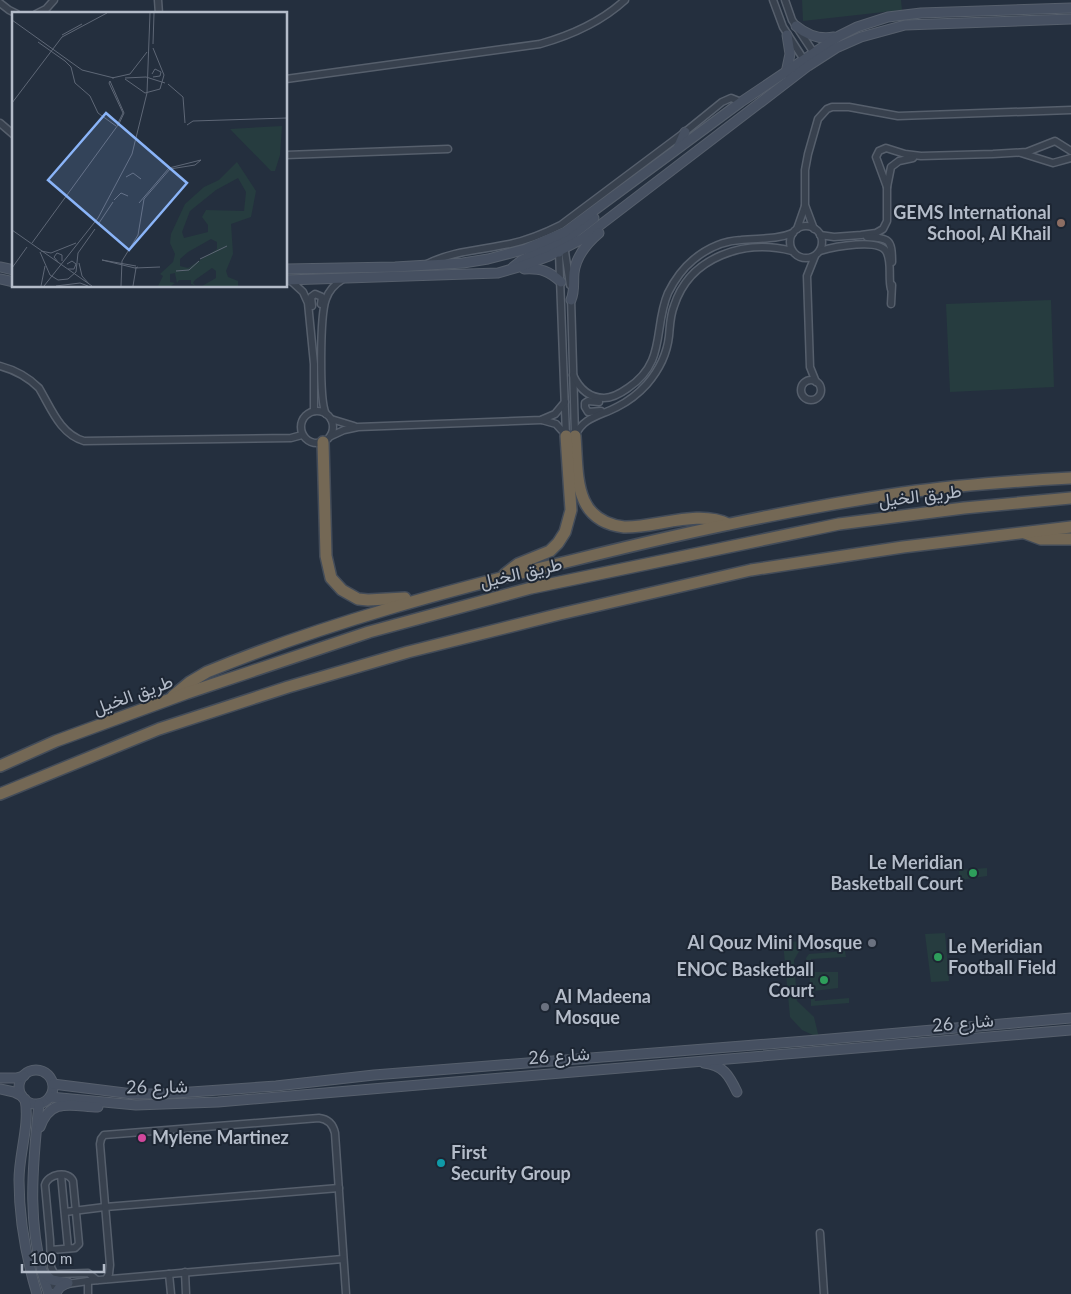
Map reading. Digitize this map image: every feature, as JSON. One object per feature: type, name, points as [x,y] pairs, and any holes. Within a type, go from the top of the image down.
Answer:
[{"type":"highway","points":[[571,436],[580,492],[588,508],[602,521],[624,528],[700,518],[715,519],[728,524]]},
{"type":"highway","points":[[501,577],[518,564],[550,551],[565,532],[571,510],[571,436]]},
{"type":"highway","points":[[327,439],[326,552],[331,578],[346,593],[363,600],[426,597]]},
{"type":"highway","points":[[168,700],[190,682],[216,669],[330,626],[501,577],[728,524],[902,493],[987,483],[1071,478]]},
{"type":"highway","name":"طريق الخيل","points":[[0,766],[56,741],[168,700],[369,632],[531,588],[839,524],[955,509],[1071,498]]},
{"type":"highway","points":[[0,794],[159,729],[288,687],[408,652],[560,614],[751,570],[903,547],[1071,527]]},
{"type":"highway","points":[[1024,532],[1041,539],[1071,539]]},
{"type":"street","points":[[40,12],[46,9],[54,0]]},
{"type":"street","points":[[288,79],[540,44],[561,38],[589,26],[626,0]]},
{"type":"street","points":[[773,0],[779,19],[806,63]]},
{"type":"street","points":[[785,0],[796,26],[816,56]]},
{"type":"street","points":[[0,3],[13,12]]},
{"type":"street","points":[[796,26],[802,31],[825,38],[839,36],[872,22],[904,15],[936,12],[1071,8]]},
{"type":"street","points":[[816,56],[861,37],[905,25],[1071,19]]},
{"type":"street","points":[[786,73],[790,54],[788,35]]},
{"type":"street","points":[[509,270],[608,219],[839,36]]},
{"type":"street","points":[[288,269],[395,267],[462,263],[488,260],[526,249],[560,243],[602,212],[611,198],[678,148],[741,102],[786,73],[806,63]]},
{"type":"street","points":[[424,265],[439,257],[513,243],[552,230],[685,132],[725,100],[734,98],[741,102]]},
{"type":"street","points":[[814,229],[805,205],[805,170],[820,115],[832,106],[849,107],[898,116],[1071,110]]},
{"type":"street","points":[[0,124],[12,133]]},
{"type":"street","points":[[678,148],[685,132]]},
{"type":"street","points":[[887,187],[877,161],[879,151],[886,148],[905,154],[921,156],[1020,153],[1040,148],[1055,141],[1071,151]]},
{"type":"street","points":[[288,155],[448,149]]},
{"type":"street","points":[[1020,153],[1053,163],[1071,158]]},
{"type":"street","points":[[820,235],[834,237],[879,232],[885,227],[887,221],[887,187],[891,167],[902,160],[921,156]]},
{"type":"street","points":[[792,251],[790,240],[805,205]]},
{"type":"street","points":[[571,300],[574,291],[575,267],[579,255],[588,243],[605,227],[608,219]]},
{"type":"street","points":[[612,410],[590,412],[585,409],[585,405],[590,400],[601,402],[609,400],[639,379],[651,362],[659,339],[661,316],[666,299],[677,278],[687,266],[704,252],[723,243],[775,238],[808,226],[820,235],[822,243],[820,251]]},
{"type":"street","points":[[862,235],[884,238],[890,243],[892,252],[891,304]]},
{"type":"street","points":[[509,270],[522,260],[557,244],[557,239],[560,243],[571,300],[573,375],[571,436]]},
{"type":"street","points":[[560,243],[565,402],[571,436]]},
{"type":"street","points":[[571,436],[586,421],[612,410],[638,393],[658,369],[668,343],[671,314],[676,299],[684,285],[700,267],[721,255],[761,247],[792,251],[806,259],[820,251],[843,245],[881,246],[886,250],[888,256],[891,289]]},
{"type":"street","points":[[798,256],[807,276]]},
{"type":"street","points":[[810,367],[801,390],[802,395],[808,400],[813,400],[819,396],[820,391],[820,386],[816,382],[810,367],[807,276],[814,256]]},
{"type":"street","points":[[288,280],[488,274],[509,270],[541,269],[552,274],[561,282]]},
{"type":"street","points":[[321,330],[327,296],[334,286],[344,279]]},
{"type":"street","points":[[288,280],[306,295],[312,330],[315,380],[314,411]]},
{"type":"street","points":[[312,330],[314,313],[310,299],[317,294],[322,298],[320,314],[322,401],[333,428],[327,439]]},
{"type":"street","points":[[0,366],[18,372],[34,383],[39,388],[62,427],[72,436],[84,441],[291,438],[302,434]]},
{"type":"street","points":[[573,375],[580,388],[592,396],[606,398],[620,393]]},
{"type":"street","points":[[804,384],[810,381],[816,382]]},
{"type":"street","points":[[541,420],[555,414],[565,402]]},
{"type":"street","points":[[314,411],[303,418],[300,426],[302,434],[310,442],[316,444],[344,430],[358,427],[541,420],[556,424],[571,436]]},
{"type":"street","points":[[314,411],[358,427]]},
{"type":"street","name":"شارع 26","points":[[53,1084],[133,1094],[218,1090],[276,1086],[374,1075],[1071,1018]]},
{"type":"street","name":"شارع 26","points":[[50,1097],[124,1104],[218,1102],[1071,1030]]},
{"type":"street","points":[[736,1057],[748,1045]]},
{"type":"street","points":[[688,1061],[722,1068],[731,1078],[738,1092]]},
{"type":"street","points":[[0,1078],[16,1078],[24,1076],[33,1070],[44,1072],[53,1084],[50,1097],[39,1104],[33,1104],[14,1092],[0,1089]]},
{"type":"street","points":[[24,1076],[20,1088],[26,1114],[19,1180],[25,1250],[37,1294]]},
{"type":"street","points":[[218,1090],[215,1096],[218,1102]]},
{"type":"street","points":[[39,1104],[32,1164],[32,1200],[36,1245],[47,1290]]},
{"type":"street","points":[[35,1139],[44,1117],[54,1107],[107,1107],[124,1104]]},
{"type":"street","points":[[106,1279],[109,1274],[110,1265],[100,1141],[106,1135],[322,1118],[328,1121],[334,1130],[346,1294]]},
{"type":"street","points":[[61,1175],[68,1248]]},
{"type":"street","points":[[51,1250],[75,1248],[79,1244],[72,1179],[66,1175],[49,1178],[45,1185],[51,1267],[58,1274],[88,1274],[97,1280]]},
{"type":"street","points":[[64,1212],[105,1206],[339,1188]]},
{"type":"street","points":[[820,1233],[824,1294]]},
{"type":"street","points":[[33,1279],[38,1285],[47,1290],[68,1283],[106,1279],[344,1259]]},
{"type":"street","points":[[42,1272],[52,1280],[68,1283]]},
{"type":"street","points":[[184,1272],[186,1294]]},
{"type":"street","points":[[169,1274],[171,1294]]},
{"type":"street","points":[[88,1281],[88,1294]]},
{"type":"street","points":[[55,1294],[60,1287],[68,1283]]},
{"type":"green space","points":[[802,0],[901,0],[902,10],[803,21]]},
{"type":"green space","points":[[1051,300],[1054,387],[950,392],[946,304]]},
{"type":"green space","name":"Le Meridian Basketball Court","points":[[987,868],[987,876],[960,880],[959,870]]},
{"type":"green space","name":"Le Meridian Football Field","points":[[945,933],[949,981],[931,982],[925,934]]},
{"type":"green space","points":[[805,941],[794,960],[797,1001],[814,1017],[819,1038],[802,1030],[790,1017],[783,942]]},
{"type":"green space","points":[[845,951],[846,957],[811,959],[812,969],[808,969],[806,958],[809,954]]},
{"type":"green space","name":"ENOC Basketball Court","points":[[809,972],[838,972],[838,988],[814,991],[815,1001],[849,998],[849,1003],[811,1006]]},
{"type":"place","name":"GEMS International School, Al Khail","points":[[1061,223]]},
{"type":"place","name":"Le Meridian Basketball Court","points":[[973,873]]},
{"type":"place","name":"Al Qouz Mini Mosque","points":[[872,943]]},
{"type":"place","name":"Le Meridian Football Field","points":[[938,957]]},
{"type":"place","name":"ENOC Basketball Court","points":[[824,980]]},
{"type":"place","name":"Al Madeena Mosque","points":[[545,1007]]},
{"type":"place","name":"Mylene Martinez","points":[[142,1138]]},
{"type":"place","name":"First Security Group","points":[[441,1163]]}]
